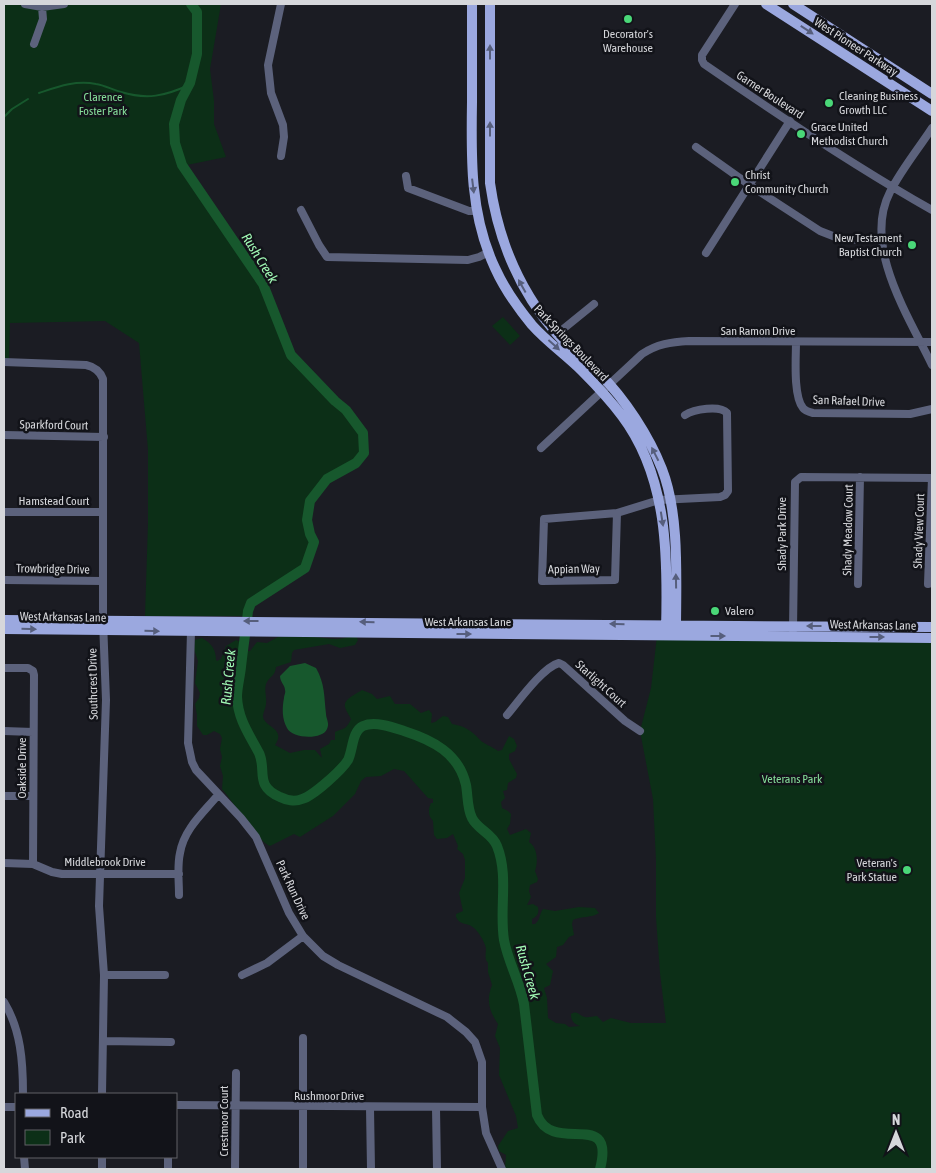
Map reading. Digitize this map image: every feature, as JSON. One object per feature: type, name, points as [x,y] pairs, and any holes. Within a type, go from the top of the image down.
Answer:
[{"type":"main road","name":"Park Springs Boulevard","points":[[472,4],[472,170],[476,211],[481,232],[502,282],[532,325],[578,367],[624,401],[663,470],[674,528],[671,636]]},
{"type":"main road","name":"Park Springs Boulevard","points":[[490,4],[490,183],[503,242],[526,292],[557,334],[605,388],[635,438],[649,466],[659,500],[665,546],[671,625]]},
{"type":"main road","name":"West Pioneer Parkway","points":[[766,4],[932,110]]},
{"type":"main road","name":"West Pioneer Parkway","points":[[793,4],[932,94]]},
{"type":"main road","points":[[472,85],[490,85]]},
{"type":"main road","points":[[481,232],[495,243],[503,242]]},
{"type":"main road","name":"West Arkansas Lane","points":[[4,620],[191,631],[220,626]]},
{"type":"main road","name":"West Arkansas Lane","points":[[4,629],[103,625],[671,625],[932,638]]},
{"type":"main road","name":"West Arkansas Lane","points":[[281,626],[671,636],[932,626]]},
{"type":"street","points":[[25,4],[42,7],[64,4]]},
{"type":"street","points":[[281,4],[270,52],[268,72],[271,93],[283,125],[284,137],[281,156]]},
{"type":"street","name":"Garner Boulevard","points":[[735,4],[702,58],[704,64],[892,188],[932,210]]},
{"type":"street","points":[[34,44],[44,19],[42,7]]},
{"type":"street","points":[[706,253],[790,121]]},
{"type":"street","points":[[932,128],[892,188],[884,206],[881,238],[888,269],[932,365]]},
{"type":"street","points":[[696,147],[750,186],[820,231],[849,240],[881,238]]},
{"type":"street","points":[[406,176],[408,188],[469,211],[476,211]]},
{"type":"street","points":[[301,210],[327,257],[468,260],[489,252]]},
{"type":"street","points":[[557,334],[594,304]]},
{"type":"street","name":"San Ramon Drive","points":[[541,448],[642,354],[650,348],[664,343],[689,341],[932,342]]},
{"type":"street","name":"San Rafael Drive","points":[[796,342],[797,392],[799,402],[805,410],[813,413],[910,414],[932,409]]},
{"type":"street","name":"Southcrest Drive","points":[[4,362],[93,366],[98,370],[103,379],[103,625],[106,700],[99,906],[104,975],[102,1093]]},
{"type":"street","name":"Appian Way","points":[[617,513],[615,580],[542,581],[544,519],[617,513],[659,500],[720,498],[725,495],[729,488],[727,413],[721,408],[694,410],[685,415]]},
{"type":"street","name":"Sparkford Court","points":[[4,434],[104,437]]},
{"type":"street","name":"Shady Park Drive","points":[[793,631],[794,482],[801,477],[932,478]]},
{"type":"street","name":"Shady Meadow Court","points":[[858,584],[860,477]]},
{"type":"street","name":"Shady View Court","points":[[928,584],[932,478]]},
{"type":"street","name":"Hamstead Court","points":[[4,512],[103,512]]},
{"type":"street","name":"Trowbridge Drive","points":[[4,580],[103,581]]},
{"type":"street","name":"Park Run Drive","points":[[191,631],[189,751],[196,770],[218,796],[241,818],[256,837],[289,913],[303,936],[317,951],[338,965],[447,1017],[466,1032],[478,1048],[482,1062],[482,1107],[486,1133],[502,1169]]},
{"type":"street","name":"Starlight Court","points":[[507,715],[529,688],[552,666],[559,663],[625,721],[640,731]]},
{"type":"street","name":"Oakside Drive","points":[[4,668],[28,668],[33,671],[33,864]]},
{"type":"street","points":[[4,731],[33,732]]},
{"type":"street","points":[[4,796],[33,796]]},
{"type":"street","points":[[179,895],[180,854],[186,835],[197,819],[218,796]]},
{"type":"street","name":"Middlebrook Drive","points":[[4,863],[33,864],[62,874],[179,874]]},
{"type":"street","points":[[242,975],[267,963],[303,936]]},
{"type":"street","points":[[104,975],[165,975]]},
{"type":"street","points":[[4,1002],[19,1036],[24,1070],[23,1093]]},
{"type":"street","points":[[303,1038],[303,1169]]},
{"type":"street","points":[[103,1041],[171,1042]]},
{"type":"street","name":"Crestmoor Court","points":[[235,1169],[236,1072]]},
{"type":"street","name":"Rushmoor Drive","points":[[178,1105],[370,1108],[482,1107]]},
{"type":"street","points":[[370,1108],[370,1169]]},
{"type":"street","points":[[436,1108],[437,1169]]},
{"type":"green space","name":"Clarence Foster Park","points":[[4,4],[221,4],[210,69],[214,101],[214,124],[226,157],[182,166],[263,284],[291,355],[346,410],[363,433],[364,453],[356,463],[327,479],[310,501],[307,520],[314,542],[305,568],[251,603],[247,616],[145,616],[148,450],[139,343],[105,321],[10,323],[9,360],[4,359]]},
{"type":"green space","points":[[503,317],[520,336],[510,345],[492,326]]},
{"type":"green space","name":"Veterans Park","points":[[356,636],[358,640],[355,645],[340,648],[329,644],[294,650],[291,662],[276,667],[274,673],[267,681],[265,687],[266,707],[263,714],[264,720],[278,735],[275,745],[290,753],[315,750],[322,758],[320,749],[329,744],[331,740],[335,740],[335,732],[346,727],[351,719],[345,707],[346,702],[350,697],[362,690],[372,694],[377,699],[390,696],[395,704],[410,704],[421,713],[429,710],[432,714],[431,723],[443,716],[448,717],[452,724],[468,729],[498,751],[502,750],[509,736],[514,739],[517,746],[515,751],[509,754],[509,759],[517,774],[516,778],[508,783],[507,790],[503,791],[505,798],[501,802],[502,808],[511,814],[510,824],[507,829],[510,835],[526,829],[531,833],[529,842],[536,851],[537,864],[535,871],[538,879],[537,882],[530,885],[531,897],[527,905],[533,904],[538,907],[538,914],[532,919],[532,924],[537,922],[543,909],[555,911],[579,907],[595,908],[599,913],[573,920],[574,935],[569,937],[563,945],[557,947],[556,957],[546,964],[553,971],[550,985],[544,988],[547,998],[548,1018],[569,1027],[580,1026],[572,1020],[571,1014],[575,1012],[586,1017],[597,1016],[603,1022],[611,1018],[631,1023],[666,1023],[656,917],[653,799],[640,731],[651,688],[657,636],[932,638],[932,1169],[505,1169],[506,1155],[499,1151],[498,1146],[508,1131],[518,1128],[516,1116],[499,1075],[500,1048],[495,1036],[498,1024],[492,1015],[489,1005],[492,985],[486,960],[486,948],[477,931],[469,925],[460,922],[456,917],[456,914],[463,911],[459,893],[465,878],[465,860],[463,854],[457,849],[458,846],[453,834],[447,838],[437,839],[434,835],[433,821],[429,812],[433,799],[428,798],[404,771],[394,769],[381,776],[366,777],[361,781],[355,794],[333,816],[300,837],[294,834],[270,846],[252,829],[222,789],[223,776],[220,766],[222,757],[220,749],[222,738],[220,734],[214,731],[203,735],[197,726],[195,704],[200,693],[195,683],[198,661],[194,649],[195,640],[202,638],[210,644],[217,661],[221,659],[226,646],[236,640],[241,642],[247,651],[250,651],[257,642],[267,643],[278,637],[336,639]]},
{"type":"shaded area","points":[[305,663],[316,668],[321,679],[328,723],[324,733],[307,737],[290,732],[285,725],[283,706],[285,691],[280,676],[290,666]]},
{"type":"waterway","name":"Rush Creek","points":[[191,4],[197,12],[197,54],[190,83],[181,100],[174,124],[175,143],[182,165],[263,284],[291,355],[346,410],[363,433],[364,453],[356,463],[327,479],[310,501],[307,520],[314,542],[305,568],[251,603],[248,611],[237,693],[239,712],[259,753],[264,783],[272,793],[288,800],[307,797],[334,776],[348,760],[355,736],[359,728],[363,726],[378,724],[389,726],[425,739],[451,756],[457,764],[466,785],[470,814],[478,826],[495,842],[501,857],[504,940],[524,1004],[537,1115],[545,1127],[556,1132],[591,1135],[599,1140],[603,1151],[600,1169]]},
{"type":"waterway","points":[[39,93],[66,85],[88,83],[102,85],[139,96],[156,96],[189,85]]},
{"type":"waterway","points":[[4,117],[12,109],[28,99]]},
{"type":"place","name":"Decorator's Warehouse","points":[[628,19]]},
{"type":"place","name":"Cleaning Business Growth LLC","points":[[829,103]]},
{"type":"place","name":"Grace United Methodist Church","points":[[801,134]]},
{"type":"place","name":"Christ Community Church","points":[[735,182]]},
{"type":"place","name":"New Testament Baptist Church","points":[[912,245]]},
{"type":"place","name":"Valero","points":[[715,611]]},
{"type":"place","name":"Veteran's Park Statue","points":[[907,870]]}]
